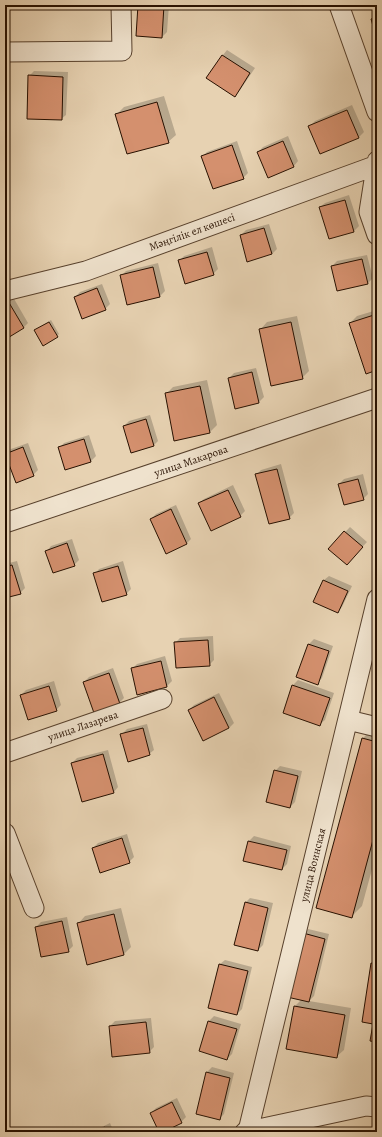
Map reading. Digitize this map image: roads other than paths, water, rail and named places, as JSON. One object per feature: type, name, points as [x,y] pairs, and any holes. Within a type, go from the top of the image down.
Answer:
[{"type":"street","points":[[5,52],[122,51],[121,5]]},
{"type":"street","points":[[339,5],[377,112]]},
{"type":"street","points":[[377,161],[368,212],[377,235]]},
{"type":"street","name":"Мәңгілік ел көшесі","points":[[5,291],[86,271],[377,165]]},
{"type":"street","name":"улица Макарова","points":[[5,523],[377,398]]},
{"type":"street","name":"улица Воинская","points":[[246,1131],[377,599]]},
{"type":"street","name":"улица Лазарева","points":[[5,753],[162,699]]},
{"type":"street","points":[[348,720],[377,727]]},
{"type":"street","points":[[5,833],[34,908]]},
{"type":"street","points":[[246,1131],[366,1106],[377,1107]]}]
